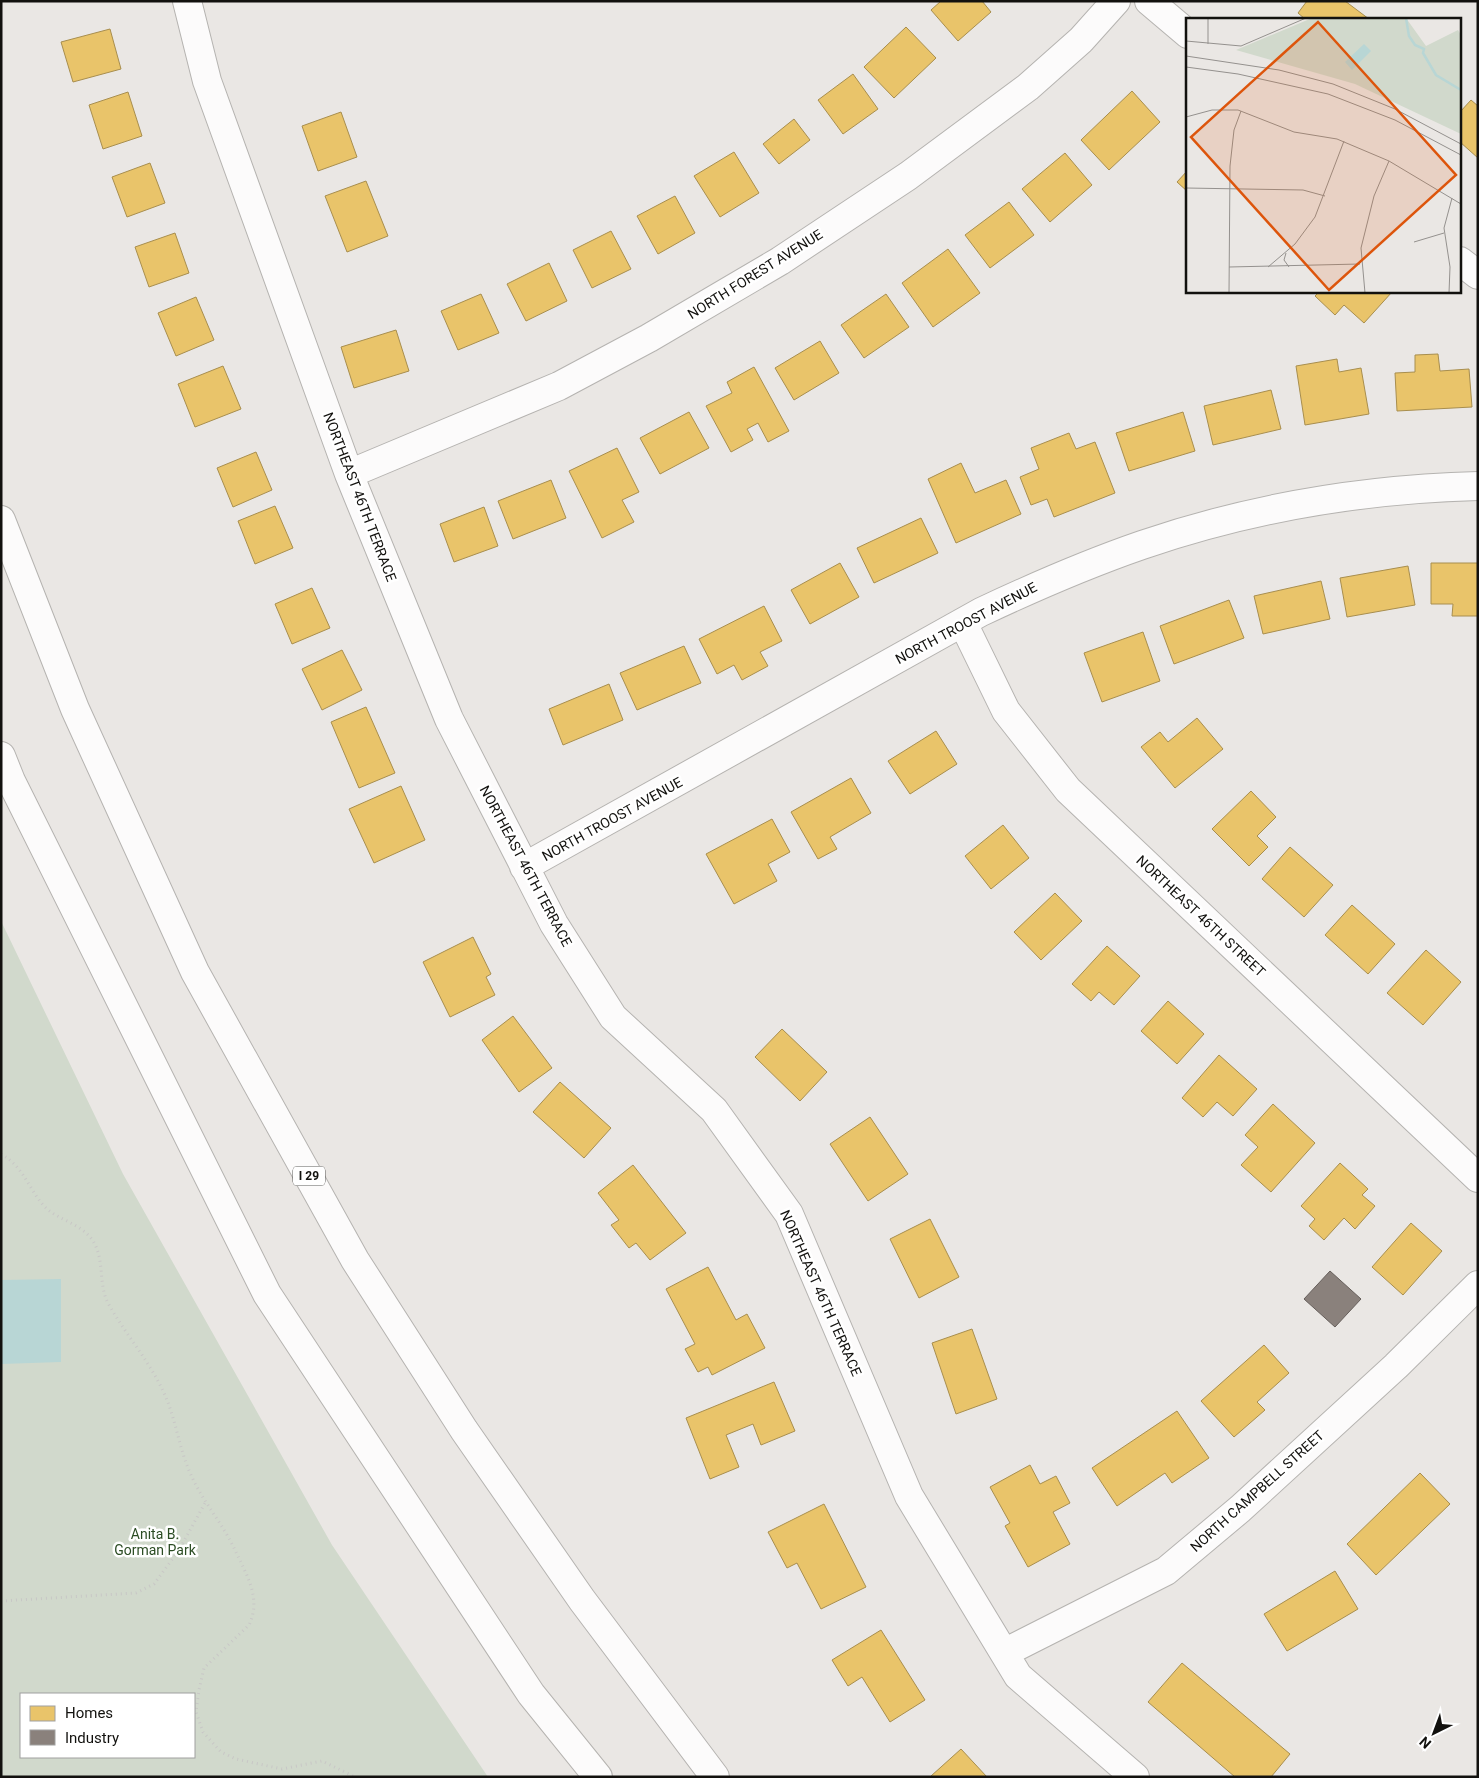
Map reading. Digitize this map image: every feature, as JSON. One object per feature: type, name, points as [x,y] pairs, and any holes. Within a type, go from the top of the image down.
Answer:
[{"type":"main road","name":"NORTHEAST 46TH TERRACE","points":[[187,1],[207,82],[349,474],[449,719],[554,924],[613,1016],[714,1110],[789,1214],[909,1496],[1018,1676],[1135,1777]]},
{"type":"main road","name":"NORTH FOREST AVENUE","points":[[349,474],[559,386],[649,338],[780,261],[908,176],[1028,87],[1080,40],[1116,1]]},
{"type":"main road","points":[[1149,1],[1186,32]]},
{"type":"main road","points":[[1462,263],[1478,275]]},
{"type":"main road","name":"NORTH TROOST AVENUE","points":[[524,867],[981,612],[1045,582],[1142,544],[1222,521],[1324,500],[1427,488],[1478,486]]},
{"type":"main road","name":"I 29","points":[[1,520],[76,709],[196,972],[355,1260],[464,1430],[571,1584],[715,1777]]},
{"type":"main road","name":"NORTHEAST 46TH STREET","points":[[963,623],[1006,711],[1068,790],[1478,1178]]},
{"type":"main road","points":[[1,756],[16,790],[267,1294],[531,1694],[598,1777]]},
{"type":"main road","name":"NORTH CAMPBELL STREET","points":[[1004,1653],[1166,1572],[1240,1509],[1396,1366],[1478,1285]]},
{"type":"path","points":[[1,1154],[15,1165],[45,1206],[70,1221],[93,1241],[102,1267],[103,1288],[107,1301],[150,1365],[165,1395],[190,1474],[205,1503],[232,1543],[252,1586],[255,1606],[253,1617],[249,1624],[204,1668],[196,1712],[203,1732],[221,1752],[236,1759],[282,1769],[322,1761],[355,1777]]},
{"type":"path","points":[[1,1601],[136,1592],[154,1584],[179,1550],[205,1503]]},
{"type":"green space","name":"Anita B. Gorman Park","points":[[1,921],[123,1174],[332,1545],[488,1777],[1,1777]]},
{"type":"water","points":[[61,1279],[61,1362],[1,1364],[1,1280]]},
{"type":"building: Homes","points":[[941,1],[982,1],[991,12],[958,41],[931,10]]},
{"type":"building: Homes","points":[[1307,1],[1345,1],[1368,18],[1304,18],[1298,13]]},
{"type":"building: Homes","points":[[906,27],[936,58],[894,98],[864,67]]},
{"type":"building: Homes","points":[[110,29],[121,69],[73,82],[61,42]]},
{"type":"building: Homes","points":[[853,74],[878,109],[843,134],[818,100]]},
{"type":"building: Homes","points":[[1132,91],[1160,122],[1109,170],[1081,140]]},
{"type":"building: Homes","points":[[128,92],[142,136],[103,149],[89,105]]},
{"type":"building: Homes","points":[[1471,100],[1478,106],[1478,158],[1462,144],[1462,110]]},
{"type":"building: Homes","points":[[341,112],[357,157],[318,171],[302,126]]},
{"type":"building: Homes","points":[[794,119],[810,140],[779,164],[763,144]]},
{"type":"building: Homes","points":[[734,152],[759,193],[720,217],[694,176]]},
{"type":"building: Homes","points":[[1065,153],[1092,185],[1050,222],[1022,189]]},
{"type":"building: Homes","points":[[150,163],[165,203],[127,217],[112,177]]},
{"type":"building: Homes","points":[[1186,172],[1186,190],[1177,182]]},
{"type":"building: Homes","points":[[366,181],[388,236],[347,252],[325,196]]},
{"type":"building: Homes","points":[[675,196],[695,233],[658,254],[637,216]]},
{"type":"building: Homes","points":[[1009,202],[1034,235],[990,268],[965,235]]},
{"type":"building: Homes","points":[[611,231],[631,269],[592,288],[573,250]]},
{"type":"building: Homes","points":[[175,233],[189,273],[149,287],[135,247]]},
{"type":"building: Homes","points":[[948,249],[980,293],[933,327],[902,283]]},
{"type":"building: Homes","points":[[549,263],[567,301],[526,321],[507,284]]},
{"type":"building: Homes","points":[[1319,292],[1392,292],[1364,323],[1344,305],[1335,315],[1315,296]]},
{"type":"building: Homes","points":[[481,294],[499,333],[458,350],[441,311]]},
{"type":"building: Homes","points":[[886,294],[909,327],[864,358],[841,325]]},
{"type":"building: Homes","points":[[196,297],[214,340],[176,356],[158,313]]},
{"type":"building: Homes","points":[[396,330],[409,371],[354,388],[341,347]]},
{"type":"building: Homes","points":[[820,341],[839,373],[794,400],[775,368]]},
{"type":"building: Homes","points":[[1438,354],[1440,371],[1469,369],[1472,407],[1397,411],[1395,373],[1415,372],[1415,355]]},
{"type":"building: Homes","points":[[1337,359],[1339,372],[1361,368],[1369,414],[1305,425],[1296,366]]},
{"type":"building: Homes","points":[[223,366],[241,409],[195,427],[178,384]]},
{"type":"building: Homes","points":[[754,367],[789,431],[768,442],[758,423],[747,429],[753,440],[731,452],[706,406],[732,393],[727,382]]},
{"type":"building: Homes","points":[[1271,390],[1281,429],[1213,445],[1204,406]]},
{"type":"building: Homes","points":[[689,412],[709,448],[660,474],[640,438]]},
{"type":"building: Homes","points":[[1183,412],[1195,451],[1129,471],[1116,433]]},
{"type":"building: Homes","points":[[1069,433],[1076,449],[1095,442],[1115,493],[1054,517],[1047,499],[1031,505],[1020,477],[1039,469],[1031,448]]},
{"type":"building: Homes","points":[[617,448],[639,492],[622,500],[634,522],[602,538],[569,471]]},
{"type":"building: Homes","points":[[256,452],[272,490],[233,507],[217,468]]},
{"type":"building: Homes","points":[[961,463],[975,493],[1006,480],[1021,514],[956,543],[928,479]]},
{"type":"building: Homes","points":[[551,480],[566,518],[513,539],[498,501]]},
{"type":"building: Homes","points":[[275,506],[293,548],[255,564],[238,521]]},
{"type":"building: Homes","points":[[484,507],[498,546],[454,562],[440,524]]},
{"type":"building: Homes","points":[[921,518],[938,553],[874,583],[857,548]]},
{"type":"building: Homes","points":[[840,563],[859,597],[810,624],[791,590]]},
{"type":"building: Homes","points":[[1431,563],[1478,563],[1478,616],[1452,616],[1453,604],[1431,604]]},
{"type":"building: Homes","points":[[1408,566],[1415,605],[1347,617],[1340,578]]},
{"type":"building: Homes","points":[[1321,581],[1330,619],[1263,634],[1254,596]]},
{"type":"building: Homes","points":[[312,588],[330,628],[292,644],[275,604]]},
{"type":"building: Homes","points":[[1229,600],[1244,638],[1174,664],[1160,626]]},
{"type":"building: Homes","points":[[764,606],[782,641],[760,652],[768,666],[742,680],[734,665],[717,674],[699,639]]},
{"type":"building: Homes","points":[[1143,632],[1160,681],[1102,702],[1084,653]]},
{"type":"building: Homes","points":[[684,646],[701,683],[637,710],[620,673]]},
{"type":"building: Homes","points":[[342,650],[362,690],[322,710],[302,669]]},
{"type":"building: Homes","points":[[609,684],[623,720],[563,745],[549,709]]},
{"type":"building: Homes","points":[[366,707],[395,773],[359,788],[331,722]]},
{"type":"building: Homes","points":[[1197,718],[1223,749],[1175,788],[1141,747],[1160,732],[1168,742]]},
{"type":"building: Homes","points":[[936,731],[957,764],[910,794],[888,761]]},
{"type":"building: Homes","points":[[851,778],[871,813],[830,837],[837,849],[818,859],[791,812]]},
{"type":"building: Homes","points":[[401,786],[425,840],[374,863],[349,809]]},
{"type":"building: Homes","points":[[1251,791],[1276,817],[1257,836],[1268,847],[1249,866],[1212,829]]},
{"type":"building: Homes","points":[[772,819],[790,852],[768,864],[777,881],[734,904],[706,854]]},
{"type":"building: Homes","points":[[1003,825],[1029,858],[991,889],[965,856]]},
{"type":"building: Homes","points":[[1290,847],[1333,885],[1304,917],[1262,879]]},
{"type":"building: Homes","points":[[1055,893],[1082,921],[1041,960],[1014,932]]},
{"type":"building: Homes","points":[[1352,905],[1395,944],[1368,974],[1325,935]]},
{"type":"building: Homes","points":[[473,937],[491,974],[486,977],[495,995],[450,1017],[423,962]]},
{"type":"building: Homes","points":[[1107,946],[1140,976],[1114,1005],[1099,992],[1091,1001],[1072,984]]},
{"type":"building: Homes","points":[[1426,950],[1461,982],[1423,1025],[1387,993]]},
{"type":"building: Homes","points":[[1168,1001],[1204,1034],[1177,1064],[1141,1031]]},
{"type":"building: Homes","points":[[513,1016],[552,1068],[519,1092],[482,1040]]},
{"type":"building: Homes","points":[[782,1029],[827,1072],[800,1101],[755,1057]]},
{"type":"building: Homes","points":[[1219,1055],[1257,1089],[1233,1116],[1217,1102],[1203,1117],[1182,1098]]},
{"type":"building: Homes","points":[[560,1082],[611,1128],[584,1158],[533,1112]]},
{"type":"building: Homes","points":[[1273,1104],[1315,1143],[1271,1192],[1241,1165],[1258,1147],[1245,1135]]},
{"type":"building: Homes","points":[[870,1117],[908,1174],[868,1201],[830,1144]]},
{"type":"building: Homes","points":[[1340,1163],[1368,1189],[1362,1195],[1375,1206],[1355,1229],[1344,1218],[1324,1240],[1309,1226],[1315,1219],[1301,1206]]},
{"type":"building: Homes","points":[[633,1165],[686,1233],[650,1260],[636,1243],[629,1248],[611,1225],[619,1220],[598,1193]]},
{"type":"building: Homes","points":[[930,1219],[959,1277],[919,1298],[890,1239]]},
{"type":"building: Homes","points":[[1411,1223],[1442,1251],[1403,1295],[1372,1267]]},
{"type":"building: Homes","points":[[708,1267],[736,1320],[747,1314],[765,1348],[712,1375],[708,1367],[698,1372],[685,1349],[695,1344],[666,1289]]},
{"type":"building: Homes","points":[[972,1329],[997,1399],[956,1414],[932,1343]]},
{"type":"building: Homes","points":[[1264,1345],[1289,1373],[1257,1402],[1265,1410],[1234,1437],[1201,1401]]},
{"type":"building: Homes","points":[[774,1382],[795,1431],[761,1445],[753,1424],[726,1435],[739,1467],[710,1479],[686,1418]]},
{"type":"building: Homes","points":[[1177,1411],[1209,1458],[1172,1483],[1165,1473],[1117,1506],[1092,1468]]},
{"type":"building: Homes","points":[[1030,1465],[1040,1484],[1056,1476],[1070,1503],[1053,1512],[1070,1544],[1028,1567],[1005,1526],[1010,1523],[990,1487]]},
{"type":"building: Homes","points":[[1420,1473],[1450,1504],[1376,1575],[1347,1544]]},
{"type":"building: Homes","points":[[824,1504],[866,1587],[821,1609],[797,1563],[787,1568],[768,1532]]},
{"type":"building: Homes","points":[[1335,1571],[1358,1609],[1287,1651],[1264,1614]]},
{"type":"building: Homes","points":[[881,1630],[925,1700],[890,1722],[862,1677],[848,1686],[832,1660]]},
{"type":"building: Homes","points":[[1182,1663],[1290,1754],[1271,1777],[1235,1777],[1148,1702]]},
{"type":"building: Homes","points":[[961,1749],[987,1777],[931,1776]]},
{"type":"building: Industry","points":[[1330,1271],[1361,1299],[1335,1327],[1304,1299]]}]
